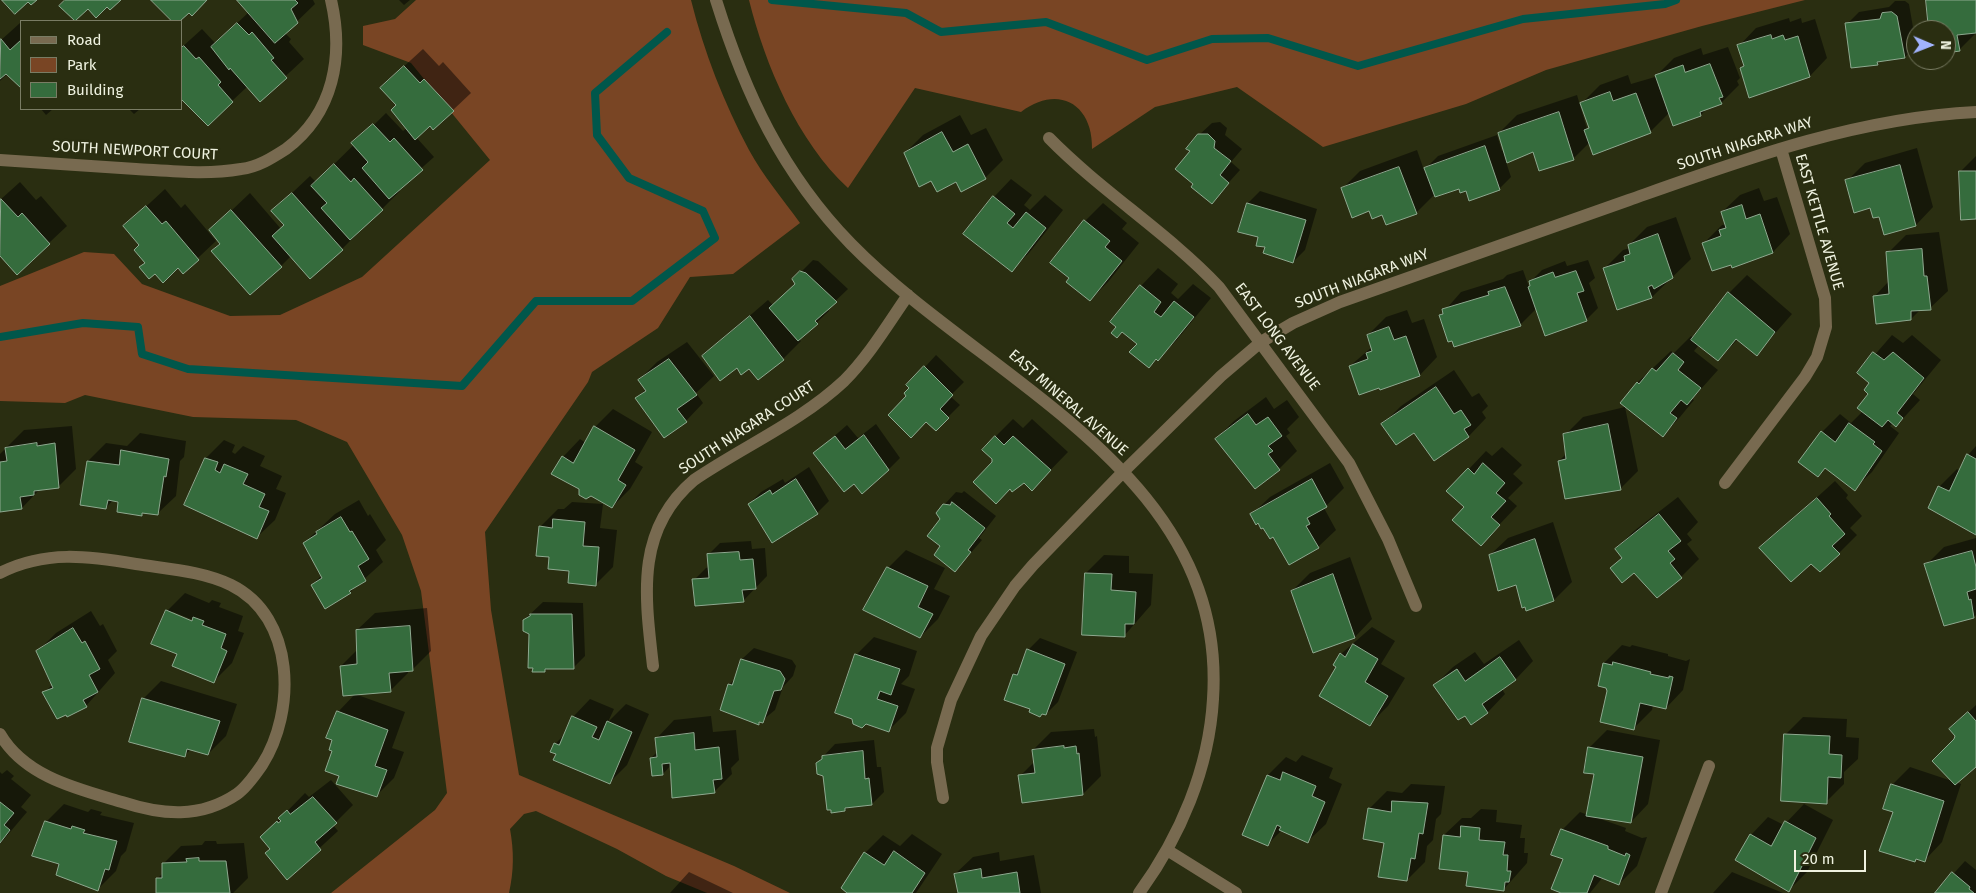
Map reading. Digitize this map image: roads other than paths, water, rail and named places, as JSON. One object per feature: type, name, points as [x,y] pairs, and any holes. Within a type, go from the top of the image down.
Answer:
[{"type":"street","name":"SOUTH NEWPORT COURT","points":[[0,160],[202,173],[243,169],[262,163],[297,140],[322,110],[334,78],[337,38],[331,0]]},
{"type":"street","name":"EAST MINERAL AVENUE","points":[[716,0],[733,56],[762,122],[808,194],[851,244],[908,296],[1055,410],[1123,472],[1154,506],[1188,560],[1200,590],[1213,648],[1214,680],[1207,742],[1191,800],[1167,850],[1139,893]]},
{"type":"street","name":"SOUTH NIAGARA WAY","points":[[943,798],[936,762],[937,748],[950,700],[981,636],[996,611],[1033,565],[1123,472],[1221,376],[1261,342],[1293,323],[1340,302],[1724,166],[1842,131],[1883,123],[1976,112]]},
{"type":"street","name":"EAST LONG AVENUE","points":[[1049,138],[1069,159],[1198,264],[1219,286],[1349,463],[1388,539],[1416,606]]},
{"type":"street","name":"EAST KETTLE AVENUE","points":[[1726,483],[1805,377],[1817,357],[1826,327],[1825,298],[1781,149]]},
{"type":"street","name":"SOUTH NIAGARA COURT","points":[[653,666],[646,574],[650,551],[669,507],[681,491],[694,480],[788,424],[828,395],[865,356],[908,296]]},
{"type":"street","points":[[0,573],[31,560],[59,556],[89,556],[202,575],[232,586],[263,614],[274,632],[282,652],[286,676],[284,704],[278,730],[268,756],[254,777],[238,793],[216,804],[193,812],[170,814],[142,809],[44,776],[20,757],[0,734]]},
{"type":"street","points":[[1661,893],[1709,766]]},
{"type":"street","points":[[1167,850],[1236,893]]},
{"type":"waterway","points":[[772,0],[906,13],[941,32],[1046,22],[1147,60],[1212,39],[1268,38],[1358,66],[1523,19],[1665,4],[1676,0]]},
{"type":"waterway","points":[[0,337],[83,323],[138,327],[142,354],[188,369],[462,386],[536,301],[632,301],[715,238],[703,211],[629,178],[597,135],[595,93],[667,32]]}]
